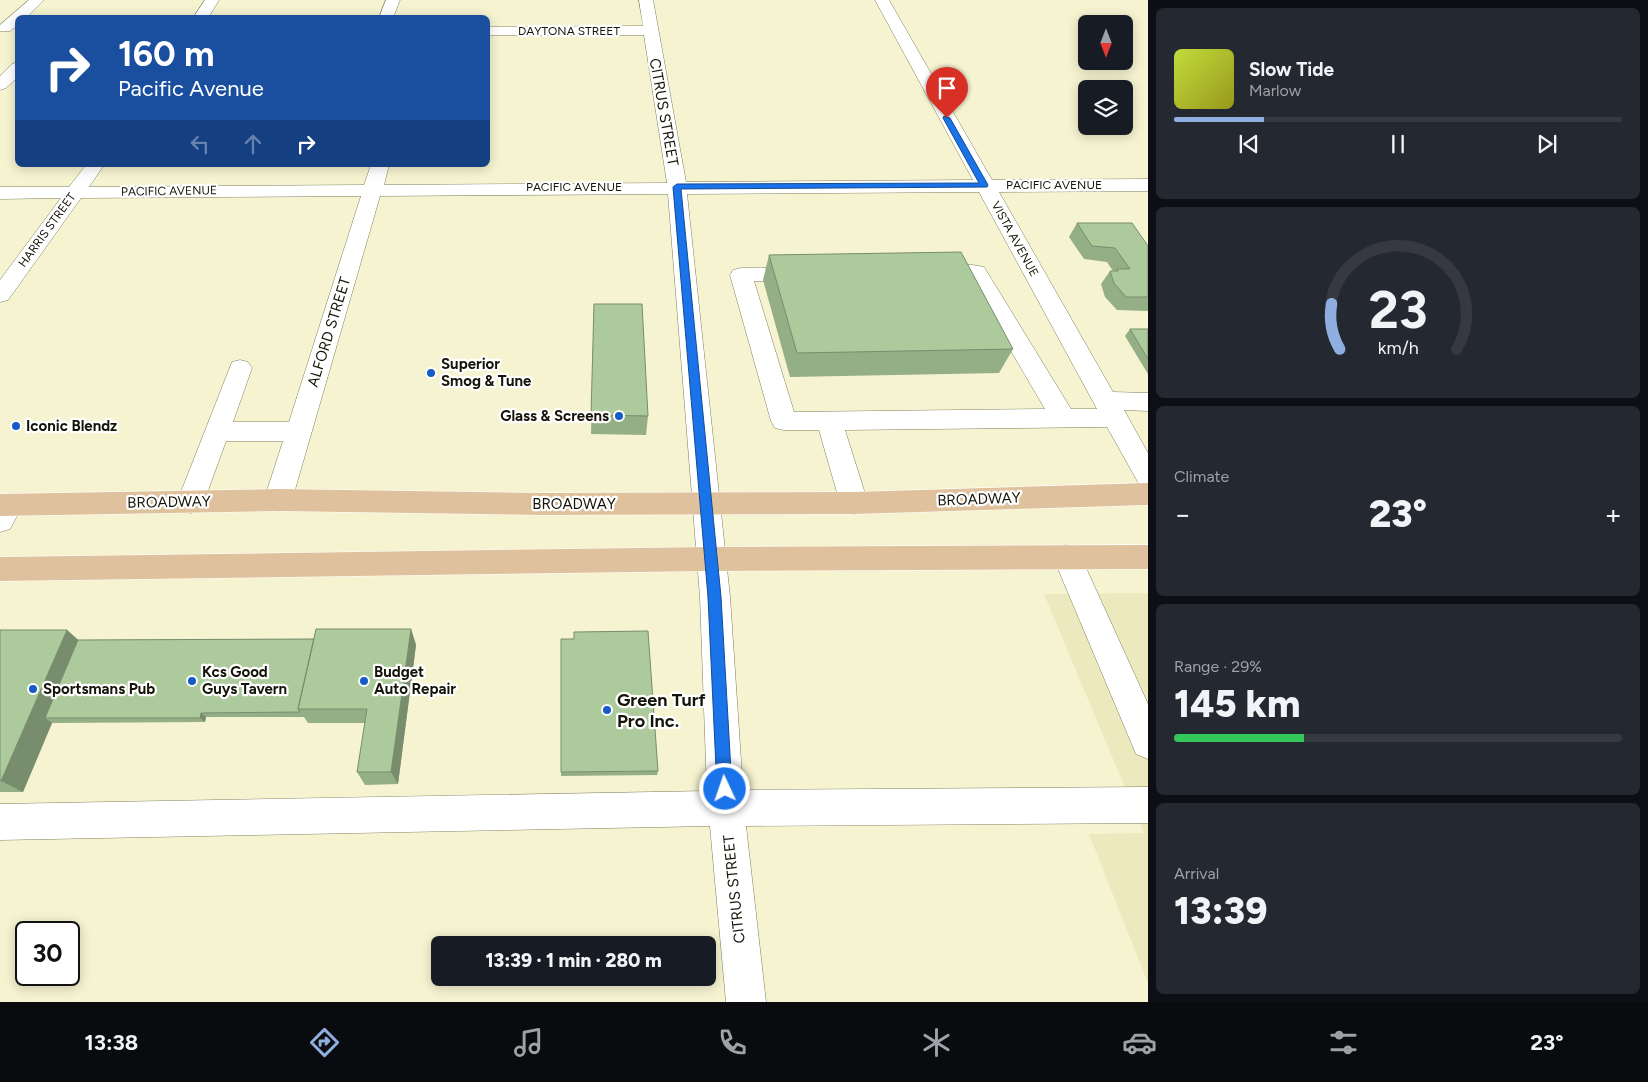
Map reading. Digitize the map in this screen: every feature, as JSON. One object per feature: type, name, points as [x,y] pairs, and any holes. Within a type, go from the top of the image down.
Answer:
[{"type":"main road","name":"BROADWAY","points":[[3,510],[278,500],[542,504],[854,502],[1148,494]]},
{"type":"main road","points":[[0,569],[711,559],[1148,557]]},
{"type":"street","points":[[21,15],[37,0]]},
{"type":"street","points":[[202,15],[212,0]]},
{"type":"street","points":[[387,15],[393,0]]},
{"type":"street","name":"CITRUS STREET","points":[[646,0],[677,187],[711,559],[726,808],[746,1002]]},
{"type":"street","name":"VISTA AVENUE","points":[[882,0],[1148,477]]},
{"type":"street","name":"DAYTONA STREET","points":[[490,31],[650,30]]},
{"type":"street","points":[[0,85],[15,69]]},
{"type":"street","name":"HARRIS STREET","points":[[0,295],[94,167]]},
{"type":"street","name":"ALFORD STREET","points":[[278,500],[379,167]]},
{"type":"street","name":"PACIFIC AVENUE","points":[[0,193],[1148,185]]},
{"type":"street","points":[[917,273],[976,272],[1063,418]]},
{"type":"street","points":[[819,274],[741,275],[784,421],[1063,418],[1148,402]]},
{"type":"street","points":[[191,502],[240,368]]},
{"type":"street","points":[[828,421],[854,502]]},
{"type":"street","points":[[217,431],[299,432]]},
{"type":"street","points":[[1067,557],[1148,742]]},
{"type":"street","points":[[0,822],[726,808],[1148,805]]},
{"type":"shaded area","points":[[1148,593],[1148,983],[1089,834],[1144,833],[1044,594]]},
{"type":"building","points":[[1077,223],[1132,223],[1148,246],[1148,297],[1126,297],[1114,283],[1110,271],[1130,269],[1115,248],[1092,246]]},
{"type":"building","points":[[961,252],[1013,349],[797,353],[769,255]]},
{"type":"building","points":[[594,304],[642,304],[648,416],[591,415]]},
{"type":"building","points":[[1130,329],[1148,329],[1148,359]]},
{"type":"building","name":"Budget Auto Repair","points":[[316,629],[411,629],[391,772],[357,772],[367,709],[298,709]]},
{"type":"building","points":[[0,630],[67,630],[1,781],[0,781]]},
{"type":"building","name":"Green Turf Pro Inc.","points":[[648,631],[658,771],[561,772],[561,639],[574,639],[574,632]]},
{"type":"building","points":[[314,639],[298,709],[300,712],[201,713],[200,718],[45,718],[78,640]]},
{"type":"place","name":"Superior Smog & Tune","points":[[431,373]]},
{"type":"place","name":"Glass & Screens","points":[[619,416]]},
{"type":"place","name":"Iconic Blendz","points":[[16,426]]},
{"type":"place","name":"Kcs Good Guys Tavern","points":[[192,681]]},
{"type":"place","name":"Budget Auto Repair","points":[[364,681]]},
{"type":"place","name":"Sportsmans Pub","points":[[33,689]]},
{"type":"place","name":"Green Turf Pro Inc.","points":[[607,710]]},
{"type":"route","points":[[725,789],[715,597],[677,187],[984,185],[947,118]]}]
